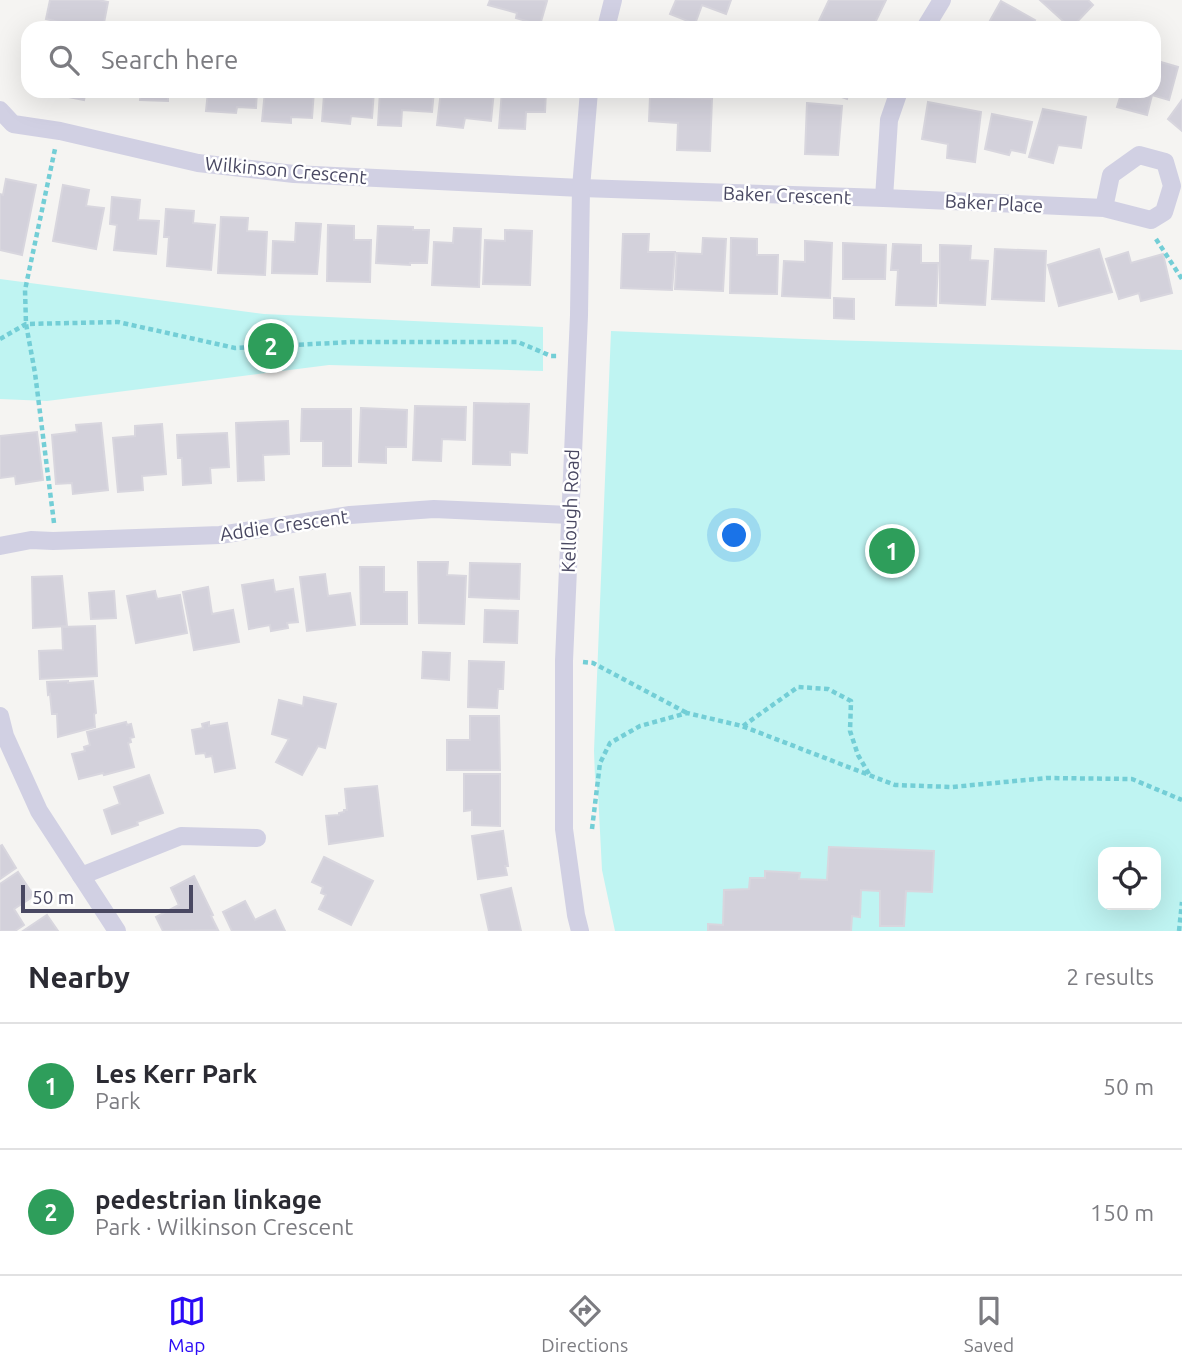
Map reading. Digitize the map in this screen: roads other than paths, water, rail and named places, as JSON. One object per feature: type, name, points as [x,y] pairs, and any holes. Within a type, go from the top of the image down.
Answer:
[{"type":"street","points":[[608,21],[613,0]]},
{"type":"street","points":[[929,21],[942,0]]},
{"type":"street","name":"Kellough Road","points":[[580,931],[564,829],[564,661],[579,315],[581,188],[588,98]]},
{"type":"street","points":[[884,198],[890,120],[897,98]]},
{"type":"street","name":"Wilkinson Crescent","points":[[0,110],[13,124],[60,131],[198,163],[295,174],[581,188]]},
{"type":"street","name":"Baker Crescent","points":[[581,188],[884,198]]},
{"type":"street","name":"Baker Place","points":[[884,198],[1104,208]]},
{"type":"street","name":"Addie Crescent","points":[[0,546],[31,540],[220,535],[350,515],[434,509],[569,515]]},
{"type":"street","points":[[0,716],[5,736],[39,811],[117,931]]},
{"type":"street","points":[[80,876],[181,836],[257,838]]},
{"type":"place","name":"pedestrian linkage","points":[[271,346]]},
{"type":"place","name":"Les Kerr Park","points":[[892,551]]}]
